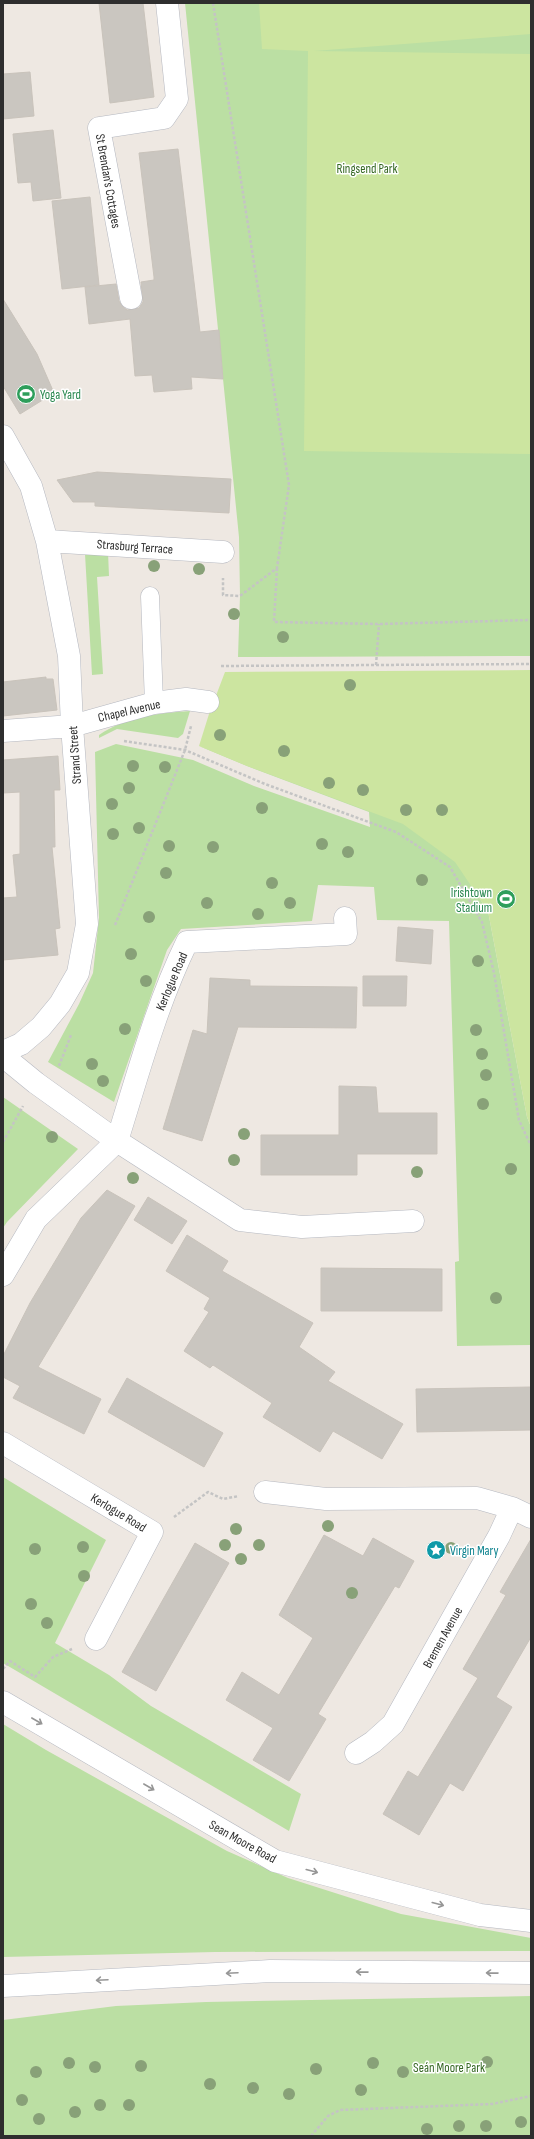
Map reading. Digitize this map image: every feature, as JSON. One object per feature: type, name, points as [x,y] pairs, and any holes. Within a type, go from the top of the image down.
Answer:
[{"type":"street","name":"St Brendan's Cottages","points":[[131,298],[99,128],[164,118],[177,99],[167,3]]},
{"type":"street","name":"Strand Street","points":[[3,436],[31,486],[48,541],[69,656],[72,726],[87,924],[78,973],[60,1004],[41,1027],[21,1044],[3,1052]]},
{"type":"street","name":"Strasburg Terrace","points":[[48,541],[223,552]]},
{"type":"street","name":"Chapel Avenue","points":[[3,731],[72,726],[101,716],[154,703],[186,699],[208,702]]},
{"type":"street","name":"Kerlogue Road","points":[[3,1275],[36,1219],[117,1141],[159,1008],[172,974],[187,942],[346,934],[345,918]]},
{"type":"street","points":[[3,1056],[36,1083],[117,1141],[240,1220],[302,1227],[413,1221]]},
{"type":"street","name":"Kerlogue Road","points":[[3,1443],[152,1532],[96,1639]]},
{"type":"street","name":"Bremen Avenue","points":[[265,1492],[326,1499],[477,1498],[521,1513],[498,1536],[393,1724],[373,1742],[356,1753]]},
{"type":"street","name":"Sean Moore Road","points":[[3,1702],[275,1861],[480,1915],[531,1921]]},
{"type":"street","points":[[3,1986],[270,1971],[531,1973]]},
{"type":"lane","points":[[150,596],[154,703]]},
{"type":"path","points":[[212,3],[289,485],[277,568],[274,622],[379,624],[531,620]]},
{"type":"path","points":[[224,595],[240,596],[277,568]]},
{"type":"path","points":[[376,665],[379,624]]},
{"type":"path","points":[[220,666],[531,664]]},
{"type":"path","points":[[123,741],[138,741],[185,750],[265,784],[396,832],[450,867],[482,922],[494,973],[519,1120],[531,1146]]},
{"type":"path","points":[[152,1532],[208,1492],[223,1499],[265,1492]]},
{"type":"path","points":[[3,1669],[10,1661],[35,1677],[53,1657],[96,1639]]},
{"type":"path","points":[[311,2136],[328,2116],[340,2110],[492,2104],[531,2096]]},
{"type":"green space","name":"Ringsend Park","points":[[185,3],[531,3],[531,656],[238,657],[240,596],[239,537]]},
{"type":"green space","points":[[259,3],[531,3],[531,34],[314,51],[531,54],[531,454],[304,451],[308,51],[262,49]]},
{"type":"green space","points":[[108,552],[109,576],[97,577],[103,674],[92,675],[85,554]]},
{"type":"green space","name":"Irishtown Stadium","points":[[531,670],[531,1127],[527,1117],[488,911],[455,862],[403,824],[247,766],[199,746],[225,672]]},
{"type":"green space","points":[[190,711],[183,734],[178,738],[117,729],[99,738],[99,735],[109,729],[131,720],[166,713]]},
{"type":"green space","points":[[116,744],[193,760],[254,786],[370,827],[369,812],[247,766],[199,746],[468,835],[472,887],[488,911],[527,1117],[531,1127],[531,1345],[457,1346],[455,1262],[459,1261],[449,921],[377,920],[374,887],[318,885],[312,921],[181,929],[167,950],[114,1102],[48,1062],[79,1004],[93,973],[99,918],[95,752]]},
{"type":"green space","points":[[3,1097],[78,1149],[7,1222],[3,1228]]},
{"type":"green space","points":[[3,1477],[106,1540],[55,1643],[109,1675],[151,1706],[301,1794],[289,1831],[3,1663]]},
{"type":"green space","points":[[3,1724],[46,1750],[227,1851],[288,1878],[401,1914],[531,1938],[531,1951],[215,1952],[3,1957]]},
{"type":"green space","name":"Seán Moore Park","points":[[531,1996],[531,2136],[3,2136],[3,2020],[116,2006],[206,2002]]},
{"type":"building","points":[[99,3],[143,3],[154,97],[110,103]]},
{"type":"building","points":[[30,72],[34,116],[3,119],[3,74]]},
{"type":"building","points":[[53,130],[61,198],[33,201],[31,182],[18,183],[13,134]]},
{"type":"building","points":[[178,149],[200,332],[219,330],[223,379],[191,377],[192,389],[154,392],[152,375],[135,376],[130,319],[89,324],[85,287],[116,284],[119,301],[122,306],[127,310],[139,308],[143,302],[141,282],[154,280],[154,277],[139,153]]},
{"type":"building","points":[[90,197],[99,285],[62,289],[52,201]]},
{"type":"building","points":[[3,299],[37,354],[54,393],[20,414],[3,386]]},
{"type":"building","points":[[97,472],[231,479],[229,513],[95,506],[95,502],[73,502],[57,480]]},
{"type":"building","points":[[46,677],[46,679],[53,679],[57,710],[3,716],[3,682]]},
{"type":"building","points":[[58,756],[60,790],[54,790],[55,847],[52,847],[60,928],[55,929],[58,955],[3,960],[3,898],[17,897],[13,855],[20,854],[20,792],[3,793],[3,760]]},
{"type":"building","points":[[398,927],[433,930],[431,964],[396,961]]},
{"type":"building","points":[[363,976],[407,976],[406,1006],[363,1006]]},
{"type":"building","points":[[210,978],[250,980],[250,986],[357,987],[356,1028],[238,1027],[202,1141],[163,1129],[193,1030],[207,1034]]},
{"type":"building","points":[[339,1086],[376,1087],[378,1113],[437,1113],[437,1154],[357,1154],[357,1175],[261,1175],[261,1135],[339,1135]]},
{"type":"building","points":[[107,1190],[135,1206],[38,1367],[101,1399],[84,1434],[13,1398],[20,1386],[3,1377],[3,1356],[30,1303],[81,1218]]},
{"type":"building","points":[[148,1197],[187,1221],[172,1244],[134,1220]]},
{"type":"building","points":[[187,1235],[228,1261],[222,1271],[313,1323],[299,1347],[335,1372],[328,1381],[403,1424],[382,1459],[333,1431],[320,1452],[263,1417],[272,1403],[213,1365],[210,1368],[184,1351],[209,1312],[204,1309],[210,1298],[166,1271]]},
{"type":"building","points":[[321,1268],[442,1269],[442,1311],[321,1311]]},
{"type":"building","points":[[127,1378],[223,1433],[204,1467],[108,1412]]},
{"type":"building","points":[[531,1387],[531,1430],[417,1432],[416,1389]]},
{"type":"building","points":[[324,1535],[363,1556],[373,1538],[414,1561],[399,1588],[395,1586],[318,1714],[326,1719],[289,1781],[253,1760],[273,1728],[226,1700],[242,1672],[279,1695],[313,1638],[279,1615]]},
{"type":"building","points":[[531,1539],[531,1637],[496,1697],[512,1707],[463,1791],[450,1783],[419,1835],[383,1814],[408,1771],[418,1777],[478,1678],[463,1669],[506,1595],[500,1592]]},
{"type":"building","points":[[195,1543],[229,1563],[156,1691],[122,1672]]},
{"type":"place","name":"Yoga Yard","points":[[26,394]]},
{"type":"place","name":"Irishtown Stadium","points":[[506,899]]},
{"type":"place","name":"Virgin Mary","points":[[436,1550]]}]
